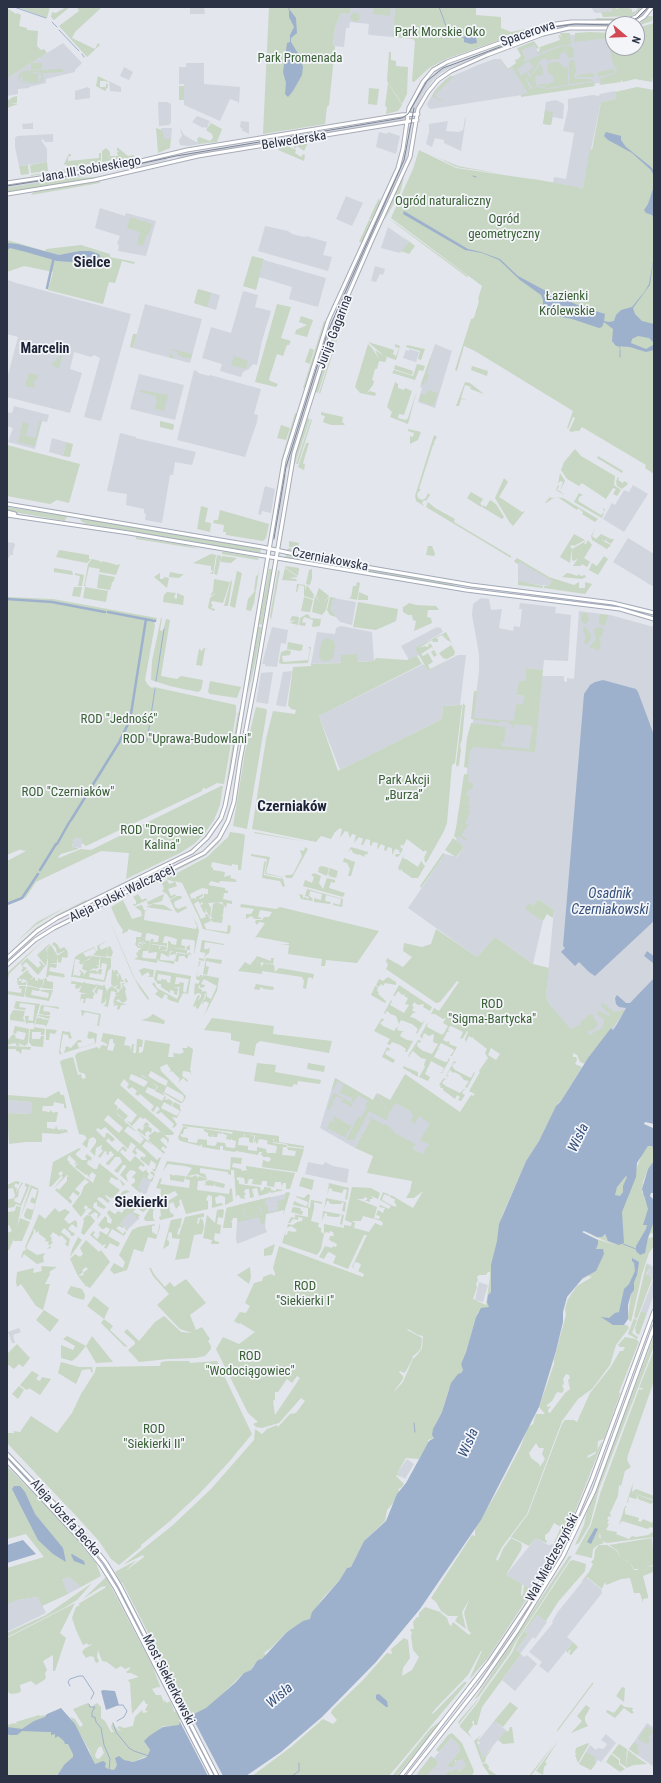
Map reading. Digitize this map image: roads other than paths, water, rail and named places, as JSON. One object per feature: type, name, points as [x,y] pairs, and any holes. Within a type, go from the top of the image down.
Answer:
[{"type":"main road","name":"Spacerowa","points":[[408,115],[411,103],[426,78],[437,67],[450,60],[559,23],[612,23],[632,19],[646,7]]},
{"type":"main road","points":[[645,17],[652,7]]},
{"type":"main road","name":"Spacerowa","points":[[418,114],[419,108],[427,93],[439,79],[454,70],[487,55],[549,32],[584,27],[605,28]]},
{"type":"main road","name":"Belwederska","points":[[172,154],[206,147],[418,114]]},
{"type":"main road","name":"Jurija Gagarina","points":[[276,558],[294,452],[330,339],[372,240],[410,157],[418,114]]},
{"type":"main road","name":"Jurija Gagarina","points":[[268,557],[283,464],[325,330],[399,165],[404,147],[408,115]]},
{"type":"main road","name":"Belwederska","points":[[171,163],[198,156],[417,120]]},
{"type":"main road","name":"Jana III Sobieskiego","points":[[7,183],[117,166],[172,154]]},
{"type":"main road","name":"Jana III Sobieskiego","points":[[7,194],[92,180],[171,163]]},
{"type":"main road","name":"Czerniakowska","points":[[7,504],[269,548],[314,558],[470,585],[613,603],[654,613]]},
{"type":"main road","name":"Czerniakowska","points":[[7,514],[466,590],[613,608],[654,619]]},
{"type":"main road","name":"Aleja Polski Walczącej","points":[[7,958],[37,931],[57,918],[186,856],[213,832],[222,816],[227,796],[268,557]]},
{"type":"main road","name":"Aleja Polski Walczącej","points":[[7,965],[44,933],[200,855],[211,847],[221,834],[229,819],[234,802],[276,558]]},
{"type":"main road","name":"Wał Miedzeszyński","points":[[401,1776],[489,1662],[522,1614],[555,1558],[591,1484],[654,1311]]},
{"type":"main road","name":"Wał Miedzeszyński","points":[[408,1776],[479,1686],[517,1631],[561,1561],[594,1491],[654,1327]]},
{"type":"main road","name":"Aleja Józefa Becka","points":[[7,1454],[85,1536],[106,1563],[119,1584]]},
{"type":"main road","name":"Aleja Józefa Becka","points":[[7,1461],[80,1539],[101,1565],[115,1587]]},
{"type":"main road","name":"Most Siekierkowski","points":[[119,1584],[217,1776]]},
{"type":"main road","name":"Most Siekierkowski","points":[[115,1587],[212,1776]]},
{"type":"water","points":[[290,10],[296,18],[297,33],[291,38],[291,42],[299,55],[303,67],[302,75],[288,97],[285,94],[286,83],[283,72],[287,43],[290,42],[290,35],[294,27],[289,17]]},
{"type":"water","points":[[466,35],[476,37],[477,43],[471,44],[464,42],[464,37]]},
{"type":"water","points":[[606,132],[621,136],[621,140],[626,147],[651,167],[654,171],[654,176],[651,170],[632,153],[608,140],[604,136]]},
{"type":"water","points":[[654,186],[654,219],[652,215],[646,213],[644,210],[648,204]]},
{"type":"water","points":[[404,211],[468,249],[481,252],[500,259],[518,276],[546,291],[580,306],[605,314],[604,321],[609,322],[614,321],[616,315],[621,310],[632,307],[645,291],[649,284],[654,256],[650,285],[633,308],[635,314],[642,321],[654,324],[654,350],[646,352],[630,347],[616,346],[612,341],[613,329],[604,322],[602,327],[599,328],[572,319],[546,314],[543,311],[543,300],[541,295],[520,280],[499,260],[482,253],[465,250],[403,214]],"holes":[[[558,305],[570,307],[571,310],[569,312],[562,311],[557,309]],[[638,336],[649,338],[653,342],[653,345],[646,349],[631,343],[632,339]]]},
{"type":"water","points":[[7,243],[18,244],[59,255],[80,251],[90,251],[99,254],[102,260],[98,263],[80,257],[71,262],[57,261],[10,248],[7,250]]},
{"type":"water","name":"Osadnik Czerniakowski","points":[[603,680],[636,689],[654,735],[654,921],[595,976],[579,962],[575,966],[561,952],[565,948],[563,946],[584,694],[590,685]]},
{"type":"water","points":[[647,951],[654,956],[654,964],[644,956]]},
{"type":"water","name":"Wisła","points":[[654,978],[654,1124],[645,1122],[644,1124],[653,1128],[654,1149],[652,1146],[648,1146],[637,1163],[636,1177],[622,1212],[624,1243],[619,1245],[608,1241],[605,1234],[602,1237],[597,1237],[584,1231],[582,1232],[598,1240],[596,1249],[603,1249],[604,1254],[596,1271],[583,1278],[567,1297],[556,1351],[539,1407],[481,1520],[420,1609],[376,1662],[322,1717],[281,1752],[246,1776],[57,1776],[64,1765],[73,1757],[68,1744],[65,1744],[64,1741],[58,1736],[55,1738],[55,1734],[51,1735],[51,1732],[22,1731],[17,1735],[9,1735],[7,1733],[7,1727],[22,1729],[34,1721],[45,1717],[47,1714],[61,1708],[75,1724],[95,1764],[103,1761],[106,1763],[105,1767],[113,1770],[117,1765],[115,1758],[119,1756],[124,1760],[133,1762],[147,1757],[150,1750],[144,1741],[149,1736],[163,1727],[179,1725],[180,1721],[206,1708],[235,1683],[244,1673],[251,1670],[258,1660],[262,1659],[287,1632],[303,1621],[310,1619],[312,1612],[339,1581],[347,1568],[351,1567],[364,1541],[386,1521],[397,1494],[406,1483],[429,1441],[434,1438],[432,1435],[433,1429],[442,1412],[451,1383],[463,1370],[461,1364],[476,1317],[481,1308],[489,1307],[487,1302],[488,1295],[491,1292],[491,1265],[497,1241],[499,1224],[526,1161],[539,1141],[556,1106],[561,1101],[588,1058],[611,1028],[613,1030],[626,1008],[619,1007],[616,1004],[615,998],[617,995],[626,1003],[630,1003]],"holes":[[[626,1176],[627,1177],[623,1186],[623,1192],[620,1196],[615,1195],[617,1187]]]},
{"type":"water","points":[[654,1161],[654,1193],[651,1193],[650,1196],[654,1200],[654,1221],[645,1253],[640,1255],[636,1251],[636,1246],[646,1229],[647,1225],[643,1225],[648,1209],[642,1189],[648,1169]]},
{"type":"water","points":[[632,1258],[639,1262],[637,1275],[634,1282],[634,1290],[631,1294],[628,1305],[628,1319],[624,1325],[613,1325],[601,1317],[609,1318],[615,1313],[619,1312],[624,1289],[629,1284],[635,1271]]},
{"type":"water","points":[[14,1486],[20,1486],[25,1492],[35,1514],[63,1548],[66,1562],[53,1554],[38,1540],[12,1489]]},
{"type":"water","points":[[595,1528],[598,1529],[591,1544],[587,1542]]},
{"type":"water","points":[[23,1540],[36,1554],[7,1563],[7,1545]]},
{"type":"water","points":[[72,1554],[84,1561],[85,1565],[74,1561],[71,1555]]},
{"type":"water","points":[[101,1691],[115,1691],[119,1705],[106,1710]]},
{"type":"water","points":[[379,1694],[387,1701],[388,1707],[376,1699],[376,1695]]},
{"type":"waterway","points":[[14,7],[46,18]]},
{"type":"waterway","points":[[439,7],[444,20]]},
{"type":"waterway","points":[[444,21],[447,28]]},
{"type":"waterway","points":[[52,22],[57,27]]},
{"type":"waterway","points":[[59,30],[79,51]]},
{"type":"waterway","points":[[455,34],[464,38]]},
{"type":"waterway","points":[[47,288],[54,257]]},
{"type":"waterway","points":[[620,350],[620,357]]},
{"type":"waterway","points":[[7,599],[52,602],[105,612]]},
{"type":"waterway","points":[[108,612],[155,621]]},
{"type":"waterway","points":[[120,740],[130,720],[146,619]]},
{"type":"waterway","points":[[156,681],[164,629]]},
{"type":"waterway","points":[[147,741],[155,689]]},
{"type":"waterway","points":[[110,757],[120,741]]},
{"type":"waterway","points":[[71,820],[110,757]]},
{"type":"waterway","points":[[57,844],[70,821]]},
{"type":"waterway","points":[[40,870],[56,844]]},
{"type":"waterway","points":[[7,904],[22,898],[38,874]]},
{"type":"waterway","points":[[623,1244],[636,1249]]},
{"type":"waterway","points":[[414,1423],[415,1432]]},
{"type":"waterway","points":[[70,1686],[68,1682],[70,1679],[83,1676],[94,1693],[91,1699]]},
{"type":"waterway","points":[[89,1704],[90,1707],[95,1707],[92,1712],[92,1717],[95,1717],[96,1722],[101,1728],[104,1745],[110,1759],[109,1771]]},
{"type":"waterway","points":[[117,1705],[123,1705],[127,1711],[124,1717],[117,1721]]},
{"type":"waterway","points":[[113,1723],[116,1732],[129,1748],[149,1756]]},
{"type":"waterway","points":[[292,1776],[299,1771],[299,1763]]},
{"type":"tram line","points":[[639,16],[648,7]]},
{"type":"tram line","points":[[7,186],[120,168],[176,156],[402,118],[408,114],[427,81],[443,68],[554,27],[575,24],[605,25]]},
{"type":"tram line","points":[[274,539],[286,467],[328,331],[404,160],[414,108]]},
{"type":"district","name":"Sielce","points":[[92,263]]},
{"type":"district","name":"Marcelin","points":[[45,349]]},
{"type":"district","name":"Czerniaków","points":[[292,807]]},
{"type":"district","name":"Siekierki","points":[[141,1203]]},
{"type":"park label","name":"Park Morskie Oko","points":[[440,33]]},
{"type":"park label","name":"Park Promenada","points":[[300,59]]},
{"type":"park label","name":"Ogród naturaliczny","points":[[443,202]]},
{"type":"park label","name":"Ogród geometryczny","points":[[504,228]]},
{"type":"park label","name":"Łazienki Królewskie","points":[[567,304]]},
{"type":"park label","name":"ROD \"Jedność\"","points":[[119,720]]},
{"type":"park label","name":"ROD \"Uprawa-Budowlani\"","points":[[187,740]]},
{"type":"park label","name":"Park Akcji „Burza”","points":[[404,788]]},
{"type":"park label","name":"ROD \"Czerniaków\"","points":[[68,793]]},
{"type":"park label","name":"ROD \"Drogowiec Kalina\"","points":[[162,838]]},
{"type":"park label","name":"ROD \"Sigma-Bartycka\"","points":[[492,1012]]},
{"type":"park label","name":"ROD \"Siekierki I\"","points":[[305,1294]]},
{"type":"park label","name":"ROD \"Wodociągowiec\"","points":[[250,1364]]},
{"type":"park label","name":"ROD \"Siekierki II\"","points":[[154,1438]]}]
